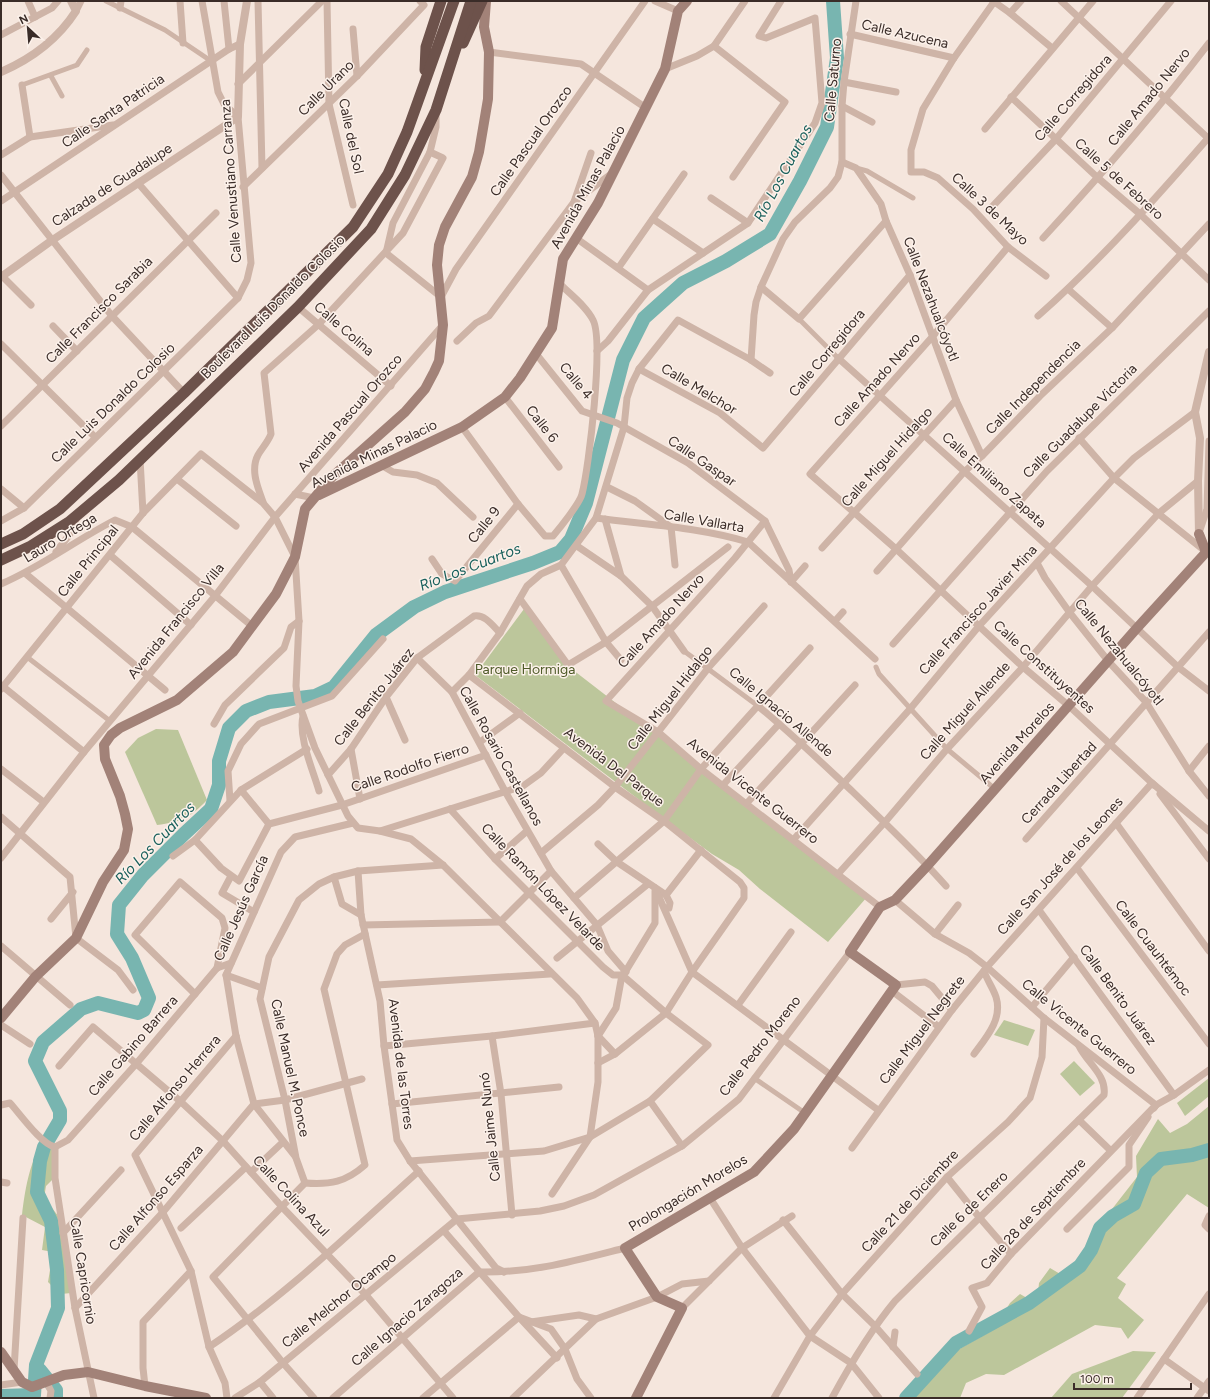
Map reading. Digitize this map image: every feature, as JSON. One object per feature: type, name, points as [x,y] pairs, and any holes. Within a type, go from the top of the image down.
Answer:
[{"type":"highway","points":[[426,79],[426,47],[441,1]]},
{"type":"highway","name":"Boulevard Luis Donaldo Colosio","points":[[1,544],[23,534],[60,509],[184,393],[353,227],[388,174],[407,132],[454,1]]},
{"type":"highway","name":"Boulevard Luis Donaldo Colosio","points":[[1,560],[31,546],[79,513],[140,459],[298,307],[371,229],[405,175],[436,110],[471,1]]},
{"type":"highway","points":[[456,50],[466,38],[482,1]]},
{"type":"main road","points":[[314,498],[332,477],[387,430],[425,389],[439,361],[443,325],[436,265],[438,246],[445,227],[472,178],[477,159],[488,99],[489,52],[484,27],[486,1]]},
{"type":"main road","name":"Avenida Minas Palacio","points":[[104,744],[111,735],[120,728],[177,700],[233,652],[276,594],[295,557],[305,509],[314,498],[462,427],[505,397],[537,355],[552,328],[563,259],[598,203],[665,69],[678,11],[687,1]]},
{"type":"main road","points":[[466,38],[476,28],[484,27]]},
{"type":"main road","points":[[1199,534],[1208,552]]},
{"type":"main road","name":"Avenida Morelos","points":[[880,907],[895,900],[928,865],[1137,628],[1208,552]]},
{"type":"main road","points":[[1,1018],[36,976],[76,938],[103,882],[124,850],[128,829],[120,796],[105,759],[104,744]]},
{"type":"main road","points":[[880,907],[850,952],[894,988]]},
{"type":"main road","name":"Prolongación Morelos","points":[[625,1248],[754,1172],[794,1128],[894,988]]},
{"type":"main road","points":[[625,1248],[657,1297],[682,1308],[636,1398]]},
{"type":"main road","points":[[1,1352],[22,1382],[32,1387],[64,1375],[88,1372],[145,1386],[206,1398]]},
{"type":"street","points":[[28,1],[35,16]]},
{"type":"street","points":[[1,35],[52,8],[58,1]]},
{"type":"street","points":[[71,1],[76,11]]},
{"type":"street","points":[[1,72],[23,62],[59,34],[76,11],[81,1]]},
{"type":"street","points":[[106,1],[120,4],[165,30],[211,61]]},
{"type":"street","points":[[180,1],[183,43]]},
{"type":"street","points":[[202,1],[211,61],[218,92],[224,104],[238,117]]},
{"type":"street","points":[[224,1],[229,49]]},
{"type":"street","name":"Calle Venustiano Carranza","points":[[238,298],[247,280],[251,263],[243,187],[238,117],[240,44],[247,1]]},
{"type":"street","points":[[258,1],[262,168]]},
{"type":"street","points":[[238,84],[260,64],[322,1]]},
{"type":"street","name":"Calle del Sol","points":[[327,1],[330,36],[329,104],[353,205]]},
{"type":"street","name":"Calle Pascual Orozco","points":[[441,298],[456,269],[645,1]]},
{"type":"street","points":[[655,1],[678,11]]},
{"type":"street","points":[[665,69],[697,56],[714,46],[745,1]]},
{"type":"street","points":[[597,351],[608,341],[648,290],[748,223],[815,123],[822,103],[815,18],[766,38],[758,36],[781,1]]},
{"type":"street","name":"Calle Saturno","points":[[751,360],[754,315],[760,287],[783,240],[795,222],[830,188],[838,177],[842,162],[842,106],[844,82],[856,1]]},
{"type":"street","points":[[1010,13],[1021,1]]},
{"type":"street","points":[[1038,316],[1068,289],[1140,214],[1209,138],[1061,1]]},
{"type":"street","points":[[985,129],[1092,1]]},
{"type":"street","name":"Calle Corregidora","points":[[991,208],[1056,139],[1171,1]]},
{"type":"street","points":[[954,58],[993,2],[1010,13],[1052,48]]},
{"type":"street","name":"Calle Urano","points":[[243,187],[357,76],[422,3]]},
{"type":"street","points":[[353,29],[357,76]]},
{"type":"street","name":"Calle Azucena","points":[[850,34],[954,58]]},
{"type":"street","name":"Calle Amado Nervo","points":[[1043,238],[1098,178],[1166,99],[1209,43]]},
{"type":"street","name":"Calle Santa Patricia","points":[[1,201],[229,49],[240,44]]},
{"type":"street","points":[[714,46],[786,102],[733,177]]},
{"type":"street","points":[[30,137],[22,86],[77,65],[87,50]]},
{"type":"street","points":[[489,52],[581,64],[646,108]]},
{"type":"street","name":"Calle 3 de Mayo","points":[[954,58],[923,109],[911,150],[911,172],[924,172],[938,178],[973,209],[1008,247],[1046,276]]},
{"type":"street","points":[[51,76],[62,96]]},
{"type":"street","points":[[844,82],[896,92]]},
{"type":"street","name":"Calle 5 de Febrero","points":[[1011,97],[1098,178],[1140,214],[1181,256],[1209,280]]},
{"type":"street","points":[[842,106],[872,122]]},
{"type":"street","points":[[386,253],[393,222],[430,152],[436,127],[436,110]]},
{"type":"street","name":"Calzada de Guadalupe","points":[[2,276],[51,241],[238,117]]},
{"type":"street","points":[[1,155],[30,137],[116,125]]},
{"type":"street","points":[[430,152],[443,158],[403,233],[318,326],[264,372],[271,434],[268,442],[257,457],[255,477],[263,502],[275,517],[295,557],[299,621],[296,686],[299,704],[328,775],[342,805],[353,823],[358,828],[380,831],[411,839],[443,865],[550,974],[577,998],[595,1023],[598,1036],[598,1082],[590,1137],[552,1194]]},
{"type":"street","points":[[574,202],[591,153]]},
{"type":"street","points":[[842,162],[867,171],[913,198]]},
{"type":"street","name":"Calle Nezahualcóyotl","points":[[856,168],[881,204],[886,221],[910,275],[956,400],[982,456]]},
{"type":"street","points":[[458,341],[476,323],[489,316],[574,202],[613,173]]},
{"type":"street","points":[[619,268],[684,174]]},
{"type":"street","points":[[1,175],[51,241],[112,316],[184,393]]},
{"type":"street","points":[[138,183],[238,298]]},
{"type":"street","points":[[711,198],[748,223]]},
{"type":"street","name":"Calle Francisco Sarabia","points":[[1,426],[216,213]]},
{"type":"street","points":[[653,219],[703,253]]},
{"type":"street","points":[[799,319],[886,221]]},
{"type":"street","name":"Calle Independencia","points":[[877,571],[964,472],[982,456],[1040,396],[1112,328],[1181,256],[1209,224]]},
{"type":"street","points":[[576,238],[648,290]]},
{"type":"street","name":"Calle Amado Nervo","points":[[810,474],[933,336],[1008,247]]},
{"type":"street","points":[[386,253],[441,298]]},
{"type":"street","name":"Calle Corregidora","points":[[763,448],[910,275]]},
{"type":"street","points":[[2,276],[31,305]]},
{"type":"street","points":[[462,427],[518,504],[545,536],[553,536],[582,496],[597,415],[597,351],[593,320],[586,309],[560,284]]},
{"type":"street","name":"Calle Emiliano Zapata","points":[[760,287],[799,319],[838,358],[1092,586],[1178,667],[1206,689]]},
{"type":"street","points":[[1068,289],[1112,328]]},
{"type":"street","name":"Calle Luis Donaldo Colosio","points":[[1,521],[24,508],[238,298]]},
{"type":"street","name":"Calle Colina","points":[[298,307],[318,326],[391,386]]},
{"type":"street","name":"Calle Guadalupe Victoria","points":[[893,644],[1009,512],[1079,438],[1209,311]]},
{"type":"street","points":[[452,692],[469,675],[500,633],[527,586],[541,574],[561,565],[577,546],[596,518],[607,487],[624,427],[627,398],[639,369],[678,320],[751,360],[770,373]]},
{"type":"street","name":"Avenida Pascual Orozco","points":[[275,517],[443,325]]},
{"type":"street","points":[[53,326],[77,351]]},
{"type":"street","points":[[1,344],[95,437]]},
{"type":"street","points":[[1199,534],[1198,482],[1200,438],[1195,412],[1209,352]]},
{"type":"street","name":"Calle 4","points":[[537,355],[582,411],[597,415]]},
{"type":"street","name":"Calle Melchor","points":[[639,369],[720,414],[763,448]]},
{"type":"street","name":"Calle 6","points":[[505,397],[559,467]]},
{"type":"street","name":"Calle Miguel Hidalgo","points":[[822,548],[956,400]]},
{"type":"street","name":"Calle Francisco Javier Mina","points":[[794,839],[910,709],[979,626],[1051,549],[1114,478],[1134,458],[1195,412]]},
{"type":"street","name":"Calle Gaspar","points":[[597,415],[617,423],[688,463],[765,521]]},
{"type":"street","points":[[1079,438],[1114,478],[1208,552]]},
{"type":"street","points":[[1199,534],[1207,509],[1209,441],[1200,438]]},
{"type":"street","name":"Calle Principal","points":[[2,687],[143,513],[201,454],[263,502]]},
{"type":"street","points":[[140,459],[143,513]]},
{"type":"street","points":[[381,465],[393,472],[417,475],[437,483],[473,517]]},
{"type":"street","name":"Calle Constituyentes","points":[[810,474],[896,549],[1023,667],[1069,706],[1152,783],[1209,831]]},
{"type":"street","points":[[177,479],[236,526]]},
{"type":"street","name":"Calle Miguel Allende","points":[[838,874],[885,822],[947,749],[1023,667],[1092,586],[1159,513],[1198,482]]},
{"type":"street","points":[[607,487],[635,501],[671,527],[674,565]]},
{"type":"street","points":[[1,489],[24,508]]},
{"type":"street","points":[[295,494],[314,498]]},
{"type":"street","name":"Calle 9","points":[[432,559],[442,574],[455,581],[518,504]]},
{"type":"street","points":[[52,557],[70,534],[79,513]]},
{"type":"street","name":"Avenida Francisco Villa","points":[[1,858],[22,834],[84,752],[215,596],[275,517]]},
{"type":"street","name":"Calle Vallarta","points":[[596,518],[729,536],[748,542],[836,621],[874,659]]},
{"type":"street","name":"Lauro Ortega","points":[[1,584],[26,574],[86,535],[115,520],[132,527]]},
{"type":"street","name":"Calle Ignacio Allende","points":[[605,520],[621,576]]},
{"type":"street","name":"Calle Amado Nervo","points":[[606,701],[671,631],[765,521]]},
{"type":"street","name":"Calle Vallarta","points":[[765,521],[789,570],[791,582]]},
{"type":"street","points":[[132,527],[252,626]]},
{"type":"street","name":"Calle Ignacio Allende","points":[[577,546],[621,576],[652,606],[684,651],[709,667],[801,743],[885,822],[928,865],[946,886]]},
{"type":"street","name":"Calle Amado Nervo","points":[[520,599],[568,665],[606,642],[728,547]]},
{"type":"street","points":[[110,555],[191,625]]},
{"type":"street","name":"Calle Nezahualcóyotl","points":[[1037,563],[1045,578],[1070,613],[1108,662],[1146,702],[1189,771],[1209,796]]},
{"type":"street","points":[[561,565],[606,642],[621,660]]},
{"type":"street","points":[[791,582],[805,566]]},
{"type":"street","points":[[26,574],[165,690]]},
{"type":"street","name":"Calle Miguel Hidalgo","points":[[541,853],[598,805],[615,787],[709,667],[764,606]]},
{"type":"street","points":[[836,621],[843,612]]},
{"type":"street","name":"Calle Benito Juárez","points":[[328,775],[351,749],[386,697],[417,658],[474,616],[479,615],[483,617],[500,633]]},
{"type":"street","points":[[214,724],[225,705],[284,648],[291,627],[299,621]]},
{"type":"street","name":"Cerrada Libertad","points":[[1026,839],[1209,632]]},
{"type":"street","points":[[230,801],[228,771],[241,744],[259,724],[299,704],[332,696],[383,639]]},
{"type":"street","points":[[574,898],[664,821],[701,768],[810,648]]},
{"type":"street","points":[[27,657],[110,721]]},
{"type":"street","name":"Calle Rosario Castellanos","points":[[417,658],[452,692],[506,793],[541,853]]},
{"type":"street","points":[[876,667],[879,674],[947,749],[995,789]]},
{"type":"street","name":"Avenida Del Parque","points":[[469,675],[615,787],[664,821],[740,882],[744,888],[744,898],[692,972]]},
{"type":"street","points":[[1206,689],[1209,681]]},
{"type":"street","points":[[747,803],[854,685]]},
{"type":"street","points":[[2,687],[84,752]]},
{"type":"street","points":[[386,697],[405,740]]},
{"type":"street","name":"Avenida Vicente Guerrero","points":[[606,701],[658,732],[701,768],[880,907]]},
{"type":"street","points":[[480,742],[520,713]]},
{"type":"street","points":[[303,716],[301,724],[319,791]]},
{"type":"street","points":[[723,785],[779,724]]},
{"type":"street","points":[[95,739],[104,744]]},
{"type":"street","points":[[1189,771],[1209,746]]},
{"type":"street","points":[[380,831],[506,793],[523,786],[541,773],[564,748]]},
{"type":"street","points":[[173,856],[195,840],[241,790],[307,749]]},
{"type":"street","points":[[351,749],[360,799]]},
{"type":"street","name":"Calle Rodolfo Fierro","points":[[269,824],[342,805],[486,755]]},
{"type":"street","points":[[1,769],[41,800]]},
{"type":"street","points":[[1152,783],[1209,859]]},
{"type":"street","name":"Calle San José de los Leones","points":[[986,969],[1152,783]]},
{"type":"street","points":[[195,840],[221,868],[239,882],[269,824],[241,790]]},
{"type":"street","name":"Calle Ramón López Velarde","points":[[450,809],[495,858],[603,967],[613,975],[624,973]]},
{"type":"street","points":[[1,817],[70,877],[76,938],[118,970],[133,990]]},
{"type":"street","name":"Calle Jesús García","points":[[296,1158],[254,1104],[236,1036],[226,975],[281,852],[295,838],[353,823]]},
{"type":"street","points":[[1116,823],[1209,951]]},
{"type":"street","points":[[495,858],[528,831]]},
{"type":"street","points":[[598,844],[617,862],[666,895],[670,903],[669,908],[655,888]]},
{"type":"street","points":[[666,895],[701,850]]},
{"type":"street","points":[[410,1161],[544,1151],[590,1137],[650,1101],[708,1045],[666,1013],[624,973],[608,951],[597,925],[551,871],[541,853]]},
{"type":"street","name":"Calle Manuel M. Ponce","points":[[305,1183],[296,1158],[285,1100],[260,999],[269,957],[299,900],[319,884],[334,877],[358,871],[443,865]]},
{"type":"street","name":"Calle Cuauhtémoc","points":[[1077,868],[1209,1044]]},
{"type":"street","name":"Avenida de las Torres","points":[[358,871],[361,915],[377,985],[397,1140],[410,1161],[496,1268],[504,1272]]},
{"type":"street","points":[[363,925],[500,922],[551,871]]},
{"type":"street","points":[[231,876],[222,894],[254,912]]},
{"type":"street","points":[[334,877],[342,904],[361,915]]},
{"type":"street","points":[[195,994],[135,935],[180,882],[222,918],[225,928],[217,968]]},
{"type":"street","points":[[557,958],[648,884]]},
{"type":"street","points":[[655,888],[692,972],[878,1110]]},
{"type":"street","points":[[598,1036],[616,1008],[624,973],[655,923],[655,888]]},
{"type":"street","points":[[51,919],[72,892]]},
{"type":"street","points":[[895,900],[935,934],[969,953],[986,969],[996,999],[997,1013],[990,1031],[974,1054]]},
{"type":"street","points":[[935,934],[958,905]]},
{"type":"street","name":"Calle Benito Juárez","points":[[1040,910],[1174,1095]]},
{"type":"street","points":[[738,1005],[791,932]]},
{"type":"street","points":[[314,1398],[283,1363],[213,1277],[283,1208],[305,1183],[317,1184],[345,1180],[353,1176],[366,1165],[345,1083],[324,989],[337,954],[345,945],[365,934]]},
{"type":"street","points":[[1,946],[70,1005]]},
{"type":"street","name":"Calle Pedro Moreno","points":[[457,1219],[512,1215],[564,1206],[594,1195],[682,1146],[739,1099],[782,1039],[850,952]]},
{"type":"street","points":[[1032,1007],[1074,956]]},
{"type":"street","points":[[217,968],[231,963]]},
{"type":"street","name":"Calle Gabino Barrera","points":[[53,1146],[68,1140],[136,1064],[217,968]]},
{"type":"street","name":"Calle Vicente Guerrero","points":[[986,969],[1044,1018],[1156,1105]]},
{"type":"street","name":"Calle Miguel Negrete","points":[[852,1148],[939,1027],[986,969]]},
{"type":"street","points":[[598,1063],[615,1054],[666,1013],[692,972]]},
{"type":"street","points":[[377,985],[550,974]]},
{"type":"street","points":[[226,975],[262,988]]},
{"type":"street","points":[[894,988],[925,982],[932,986],[952,1010]]},
{"type":"street","points":[[894,988],[939,1027]]},
{"type":"street","name":"Calle 21 de Diciembre","points":[[774,1398],[810,1336],[842,1294],[947,1177],[1008,1122],[1030,1098],[1042,1057],[1044,1018]]},
{"type":"street","points":[[384,1046],[492,1036],[595,1023]]},
{"type":"street","points":[[1,1024],[30,1044]]},
{"type":"street","name":"Calle Colina Azul","points":[[59,1066],[93,1027],[180,1101],[223,1141],[283,1208],[366,1295],[453,1398]]},
{"type":"street","name":"Calle Alfonso Herrera","points":[[162,1212],[135,1155],[236,1036]]},
{"type":"street","name":"Calle Jaime Nunó","points":[[492,1036],[501,1094],[512,1215]]},
{"type":"street","points":[[598,1036],[615,1054]]},
{"type":"street","name":"Calle 6 de Enero","points":[[832,1398],[851,1363],[875,1326],[895,1301],[1104,1095],[1105,1088],[1101,1077],[1083,1055],[1079,1046]]},
{"type":"street","points":[[1067,1229],[1129,1167],[1129,1145],[1156,1105],[1174,1095],[1209,1070]]},
{"type":"street","points":[[754,1078],[805,1113]]},
{"type":"street","points":[[254,1104],[285,1100],[362,1079]]},
{"type":"street","points":[[392,1104],[559,1087]]},
{"type":"street","points":[[650,1101],[682,1146]]},
{"type":"street","points":[[1,1105],[10,1103],[41,1137],[53,1146]]},
{"type":"street","name":"Calle Alfonso Esparza","points":[[75,1308],[162,1212],[254,1104]]},
{"type":"street","name":"Calle 28 de Septiembre","points":[[969,1331],[982,1307],[972,1288],[987,1283],[1011,1254],[1110,1150],[1156,1105]]},
{"type":"street","points":[[1079,1120],[1110,1150]]},
{"type":"street","points":[[181,1228],[249,1169],[283,1142]]},
{"type":"street","name":"Calle Capricornio","points":[[53,1146],[55,1178],[75,1308],[94,1398]]},
{"type":"street","points":[[63,1233],[121,1170]]},
{"type":"street","points":[[209,1347],[248,1321],[327,1254],[419,1171]]},
{"type":"street","points":[[947,1177],[978,1218],[1011,1254]]},
{"type":"street","points":[[710,1198],[742,1248],[810,1336],[851,1363],[879,1398]]},
{"type":"street","points":[[162,1212],[191,1271],[209,1347],[225,1383],[227,1398]]},
{"type":"street","points":[[682,1308],[742,1248],[783,1220],[792,1216]]},
{"type":"street","points":[[1209,1216],[1205,1225],[1209,1229]]},
{"type":"street","points":[[14,1370],[23,1218]]},
{"type":"street","name":"Calle Melchor Ocampo","points":[[235,1398],[260,1382],[457,1219]]},
{"type":"street","points":[[783,1220],[842,1294],[875,1326],[917,1374]]},
{"type":"street","points":[[444,1231],[557,1358]]},
{"type":"street","name":"Prolongación Morelos","points":[[504,1272],[552,1267],[625,1248]]},
{"type":"street","points":[[145,1386],[143,1368],[143,1322],[191,1271]]},
{"type":"street","name":"Calle Ignacio Zaragoza","points":[[333,1398],[479,1272],[504,1272]]},
{"type":"street","points":[[513,1398],[596,1320],[657,1297],[682,1284],[709,1281]]},
{"type":"street","points":[[1137,1398],[1209,1294]]},
{"type":"street","points":[[530,1322],[579,1315],[596,1320]]},
{"type":"street","points":[[519,1317],[551,1329],[565,1349],[577,1378],[591,1398]]},
{"type":"street","points":[[423,1398],[519,1317]]},
{"type":"street","points":[[893,1347],[895,1332]]},
{"type":"street","points":[[1164,1360],[1206,1390]]},
{"type":"street","points":[[1197,1398],[1206,1390],[1209,1381]]},
{"type":"street","points":[[1,1385],[22,1382]]},
{"type":"street","points":[[47,1382],[50,1398]]},
{"type":"street","points":[[260,1382],[273,1398]]},
{"type":"green space","name":"Parque Hormiga","points":[[524,609],[564,663],[867,897],[828,942],[760,889],[739,870],[712,854],[663,818],[475,675]]},
{"type":"green space","points":[[156,729],[178,730],[207,800],[190,815],[179,821],[157,825],[125,752],[138,738]]},
{"type":"green space","points":[[1004,1020],[1035,1030],[1028,1046],[994,1035]]},
{"type":"green space","points":[[1074,1061],[1095,1083],[1080,1096],[1060,1074]]},
{"type":"green space","points":[[1209,1078],[1209,1096],[1185,1116],[1177,1103]]},
{"type":"green space","points":[[1209,1106],[1209,1208],[1187,1194],[1117,1278],[1126,1284],[1118,1298],[1144,1320],[1128,1339],[1121,1328],[1095,1325],[1004,1375],[986,1374],[966,1383],[960,1398],[912,1398],[952,1353],[993,1330],[1010,1303],[1020,1294],[1027,1298],[1038,1293],[1039,1283],[1050,1268],[1067,1278],[1079,1264],[1098,1227],[1137,1177],[1136,1156],[1158,1119],[1170,1133],[1187,1124]]},
{"type":"green space","points":[[43,1143],[54,1149],[55,1177],[46,1186],[44,1198],[59,1217],[71,1293],[52,1295],[52,1286],[48,1282],[53,1252],[42,1250],[45,1227],[22,1215],[26,1187],[31,1168]]},
{"type":"green space","points":[[1133,1351],[1156,1352],[1122,1398],[1051,1398],[1072,1374]]},
{"type":"waterway","name":"Río Los Cuartos","points":[[1,1396],[34,1395],[36,1365],[58,1308],[57,1270],[51,1221],[37,1192],[40,1161],[44,1147],[60,1120],[60,1111],[35,1061],[43,1042],[81,1009],[98,1003],[138,1013],[144,1010],[149,998],[132,958],[117,934],[119,905],[143,875],[211,809],[219,785],[219,761],[229,728],[246,711],[269,702],[315,696],[334,687],[376,635],[414,607],[445,592],[533,563],[560,552],[571,539],[586,503],[623,360],[644,318],[683,283],[726,261],[770,234],[800,181],[827,127],[837,58],[833,1]]},
{"type":"waterway","points":[[906,1398],[956,1343],[1029,1303],[1080,1266],[1091,1250],[1100,1228],[1113,1216],[1134,1204],[1146,1173],[1161,1159],[1192,1155],[1209,1150]]},
{"type":"waterway","points":[[40,1370],[56,1390],[56,1398]]}]
